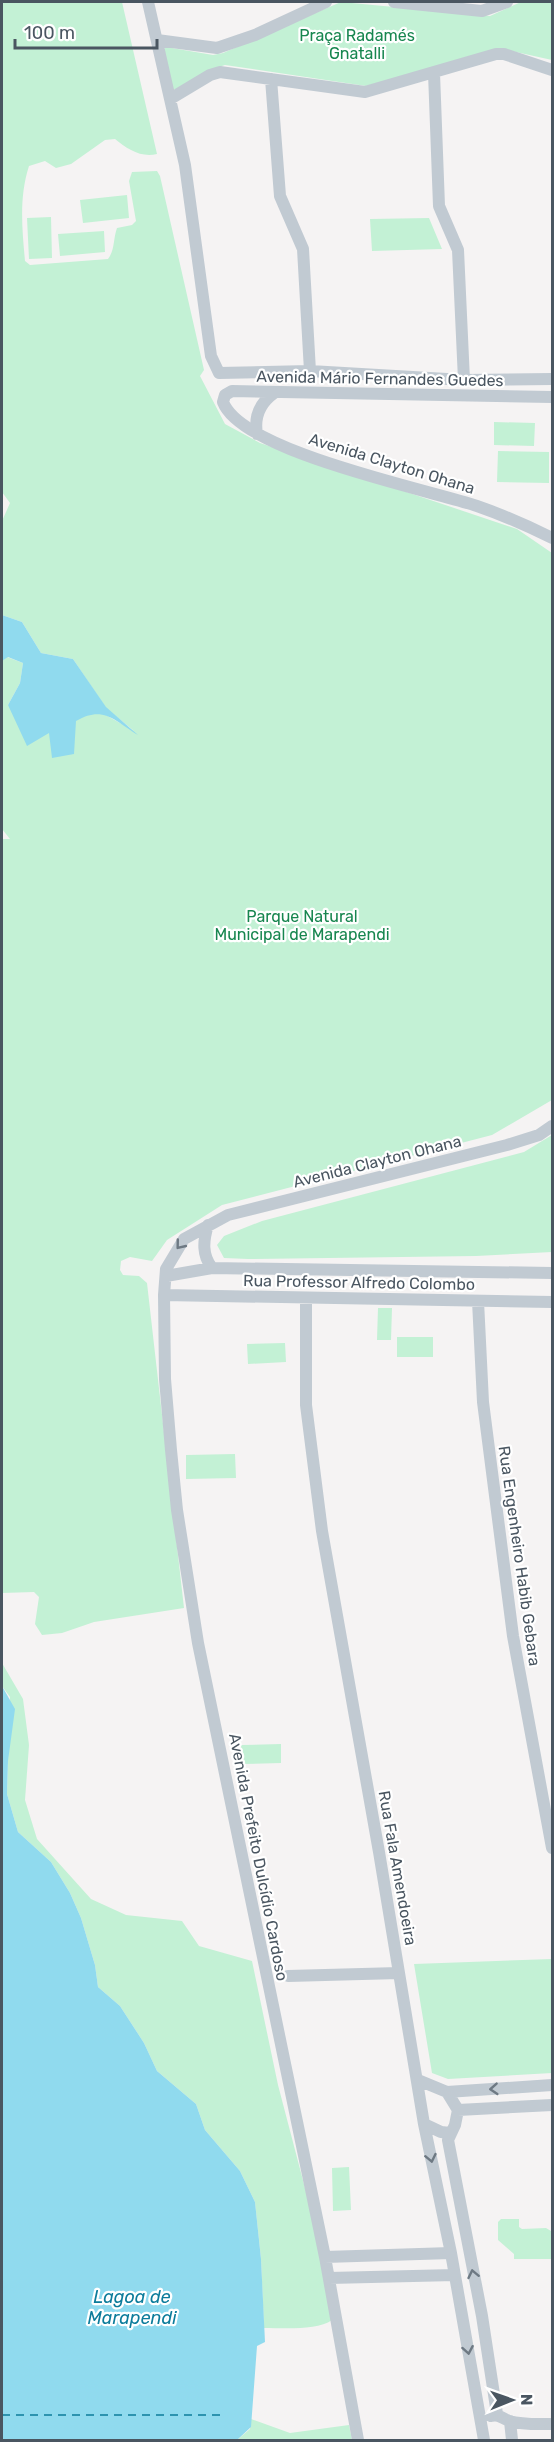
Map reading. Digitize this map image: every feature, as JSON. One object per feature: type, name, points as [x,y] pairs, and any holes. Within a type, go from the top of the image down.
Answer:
[{"type":"street","points":[[148,2],[170,99],[210,75],[220,72],[365,92],[504,54],[552,70]]},
{"type":"street","points":[[157,40],[217,48],[255,35],[326,2]]},
{"type":"street","points":[[394,2],[482,11],[507,2]]},
{"type":"street","points":[[434,74],[439,206],[458,250],[464,380]]},
{"type":"street","points":[[271,79],[280,196],[303,249],[310,371]]},
{"type":"street","name":"Avenida Mário Fernandes Guedes","points":[[170,99],[185,165],[211,356],[219,373],[310,371],[464,380],[552,379]]},
{"type":"street","name":"Avenida Mário Fernandes Guedes","points":[[228,410],[223,402],[228,393],[552,397]]},
{"type":"street","points":[[257,434],[258,412],[263,403],[274,393]]},
{"type":"street","name":"Avenida Clayton Ohana","points":[[228,410],[257,434],[292,450],[356,472],[476,506],[527,525],[552,538]]},
{"type":"street","name":"Avenida Clayton Ohana","points":[[166,1276],[171,1258],[184,1239],[228,1215],[507,1145],[539,1135],[552,1126]]},
{"type":"street","points":[[208,1225],[204,1246],[205,1255],[212,1268]]},
{"type":"street","name":"Rua Professor Alfredo Colombo","points":[[166,1276],[212,1268],[552,1273]]},
{"type":"street","name":"Avenida Prefeito Dulcídio Cardoso","points":[[166,1276],[164,1295],[165,1379],[171,1450],[177,1510],[198,1643],[325,2256],[358,2440]]},
{"type":"street","name":"Rua Professor Alfredo Colombo","points":[[164,1295],[552,1302]]},
{"type":"street","name":"Rua Fala Amendoeira","points":[[306,1298],[306,1405],[322,1531],[424,2124],[452,2253],[484,2440]]},
{"type":"street","name":"Rua Engenheiro Habib Gebara","points":[[478,1301],[483,1402],[513,1636],[552,1848]]},
{"type":"street","points":[[288,1976],[399,1973]]},
{"type":"street","points":[[418,2080],[447,2092],[552,2085]]},
{"type":"street","points":[[447,2092],[458,2110],[455,2125],[448,2140],[482,2316],[497,2414]]},
{"type":"street","points":[[458,2110],[552,2105]]},
{"type":"street","points":[[424,2124],[441,2133],[450,2133]]},
{"type":"street","points":[[325,2256],[452,2253]]},
{"type":"street","points":[[329,2278],[455,2275]]},
{"type":"street","points":[[481,2424],[488,2416],[497,2414],[510,2421],[552,2424]]},
{"type":"street","points":[[510,2421],[512,2440]]},
{"type":"green space","name":"Parque Natural Municipal de Marapendi","points":[[2,2],[122,2],[157,154],[145,155],[134,152],[115,139],[105,140],[71,164],[56,168],[45,161],[29,166],[23,201],[25,261],[30,265],[108,259],[112,252],[117,228],[132,225],[136,221],[129,181],[132,172],[157,171],[204,370],[200,376],[225,424],[260,443],[517,529],[552,553],[552,1100],[492,1135],[222,1205],[167,1240],[152,1261],[130,1257],[121,1261],[120,1270],[123,1275],[139,1276],[147,1283],[184,1608],[94,1622],[62,1633],[42,1635],[35,1624],[39,1597],[34,1592],[2,1593],[2,839],[10,839],[2,829],[2,661],[7,657],[23,663],[20,683],[8,705],[49,733],[90,713],[104,714],[134,731],[106,708],[73,659],[41,653],[22,622],[2,615],[2,521],[10,503],[2,492]]},
{"type":"green space","name":"Praça Radamés Gnatalli","points":[[341,2],[490,16],[521,2],[552,2],[552,60],[502,49],[366,86],[225,65],[207,71],[173,89],[164,49],[166,47],[213,55],[223,53]]},
{"type":"green space","points":[[127,195],[129,218],[83,223],[80,200]]},
{"type":"green space","points":[[51,217],[52,258],[29,259],[27,218]]},
{"type":"green space","points":[[429,218],[442,249],[372,251],[370,219]]},
{"type":"green space","points":[[104,231],[105,252],[60,256],[58,234]]},
{"type":"green space","points":[[494,422],[535,423],[534,446],[494,445]]},
{"type":"green space","points":[[498,451],[549,452],[549,483],[497,482]]},
{"type":"green space","points":[[552,1135],[552,1252],[476,1256],[248,1259],[224,1258],[217,1245],[224,1236],[262,1221],[524,1152]]},
{"type":"green space","points":[[378,1308],[392,1308],[391,1340],[377,1340]]},
{"type":"green space","points":[[397,1337],[433,1337],[433,1357],[397,1357]]},
{"type":"green space","points":[[285,1343],[286,1362],[248,1364],[247,1344]]},
{"type":"green space","points":[[235,1454],[236,1478],[186,1479],[186,1455]]},
{"type":"green space","points":[[2,1663],[23,1699],[29,1745],[25,1800],[37,1839],[91,1899],[126,1915],[182,1921],[199,1946],[252,1961],[278,2085],[316,2230],[332,2320],[326,2324],[299,2328],[264,2328],[261,2259],[255,2202],[240,2171],[205,2130],[196,2104],[157,2071],[144,2043],[120,2006],[98,1987],[95,1965],[81,1918],[70,1893],[51,1862],[18,1832],[7,1794],[10,1697],[2,1686]]},
{"type":"green space","points":[[281,1744],[281,1763],[242,1764],[241,1745]]},
{"type":"green space","points":[[552,1959],[552,2073],[448,2079],[432,2073],[414,1964]]},
{"type":"green space","points":[[349,2167],[351,2210],[333,2211],[332,2168]]},
{"type":"green space","points":[[501,2219],[519,2219],[519,2227],[522,2229],[546,2228],[551,2231],[551,2259],[514,2259],[514,2254],[498,2240],[498,2222]]},
{"type":"green space","points":[[251,2419],[290,2433],[349,2425],[352,2440],[237,2440],[250,2429]]},
{"type":"water","points":[[2,615],[22,622],[41,653],[73,659],[106,707],[138,735],[108,716],[94,714],[76,721],[74,754],[52,758],[49,733],[27,746],[8,705],[20,683],[23,663],[8,657],[2,661]]},
{"type":"water","name":"Lagoa de Marapendi","points":[[2,1686],[15,1709],[8,1761],[7,1794],[18,1832],[51,1862],[70,1893],[81,1918],[95,1965],[98,1987],[120,2006],[144,2043],[157,2071],[196,2104],[205,2130],[240,2171],[255,2202],[261,2259],[265,2342],[257,2346],[251,2427],[237,2440],[2,2440]]},
{"type":"ferry route","points":[[2,2415],[226,2415]]}]
